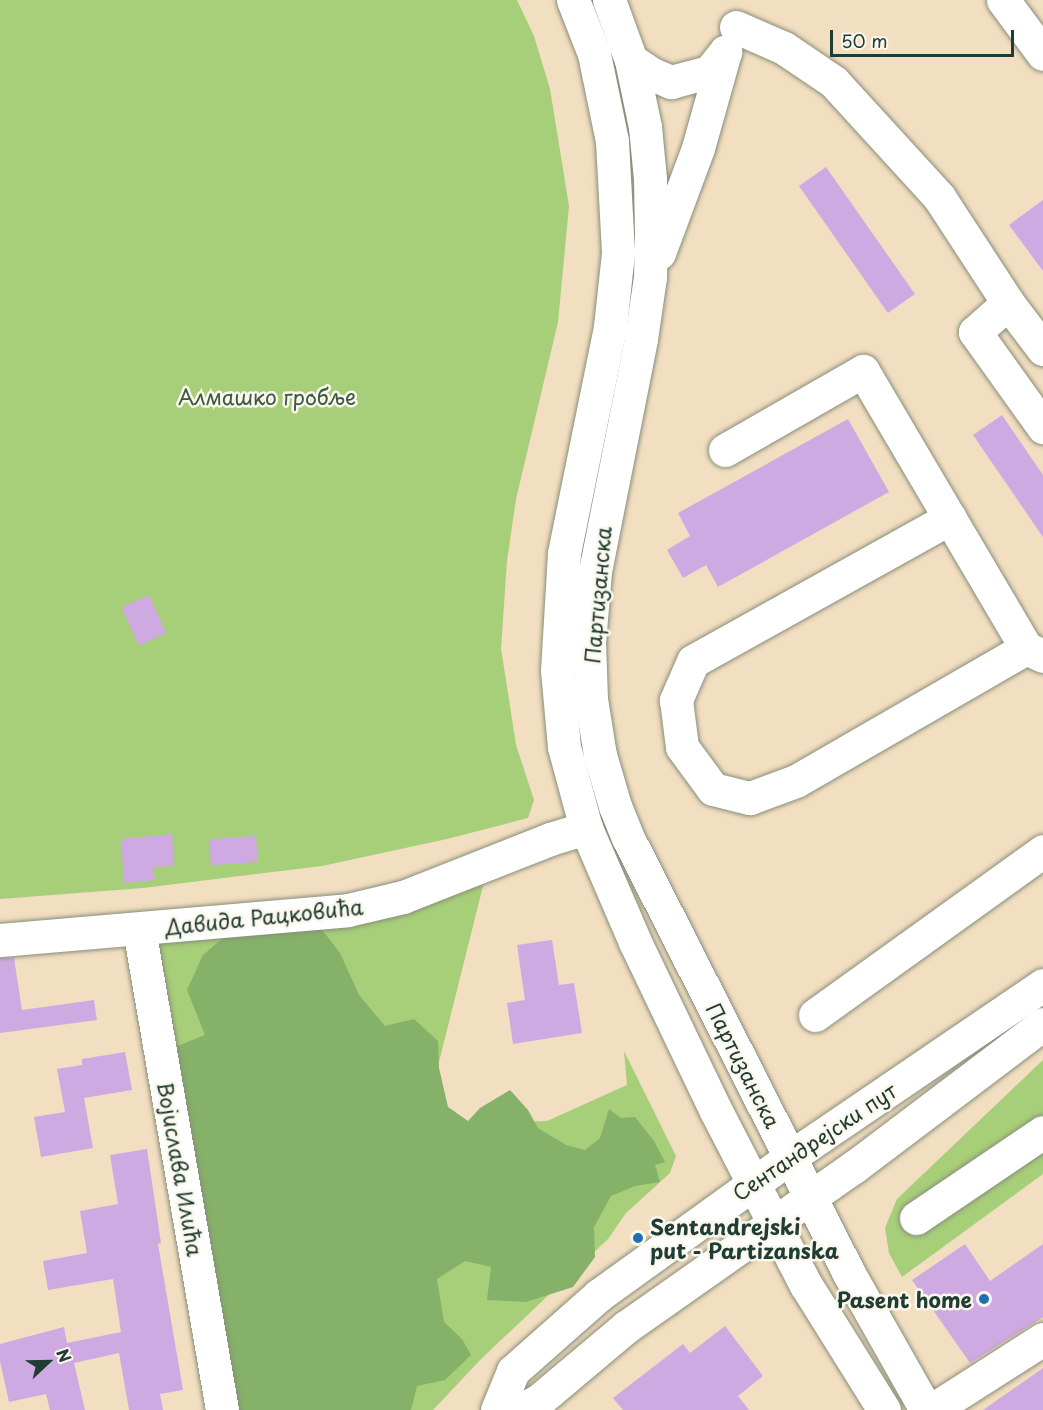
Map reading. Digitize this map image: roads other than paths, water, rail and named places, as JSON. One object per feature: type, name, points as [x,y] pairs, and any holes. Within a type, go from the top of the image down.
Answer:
[{"type":"main road","name":"Партизанска","points":[[573,0],[594,54],[612,141],[618,253],[610,327],[564,553],[559,601],[557,670],[564,747],[586,828],[635,942],[806,1285],[884,1410]]},
{"type":"main road","name":"Партизанска","points":[[609,0],[631,60],[645,127],[650,179],[650,278],[641,339],[595,571],[589,642],[591,699],[600,755],[615,806],[628,838],[848,1272],[926,1410]]},
{"type":"main road","points":[[1003,0],[1043,54]]},
{"type":"main road","points":[[631,60],[652,74],[671,82],[709,72],[735,26]]},
{"type":"main road","points":[[650,278],[698,148],[735,26]]},
{"type":"main road","points":[[735,26],[784,48],[834,82],[939,197],[1008,303],[1043,349]]},
{"type":"main road","points":[[1008,303],[975,332],[1043,428]]},
{"type":"main road","points":[[725,450],[863,371],[950,518],[1034,652],[796,781],[750,798],[713,789],[682,747],[675,700],[693,662],[950,518]]},
{"type":"main road","name":"Давида Рацковића","points":[[0,940],[348,910],[403,897],[550,839],[586,828]]},
{"type":"main road","points":[[815,1015],[1043,851]]},
{"type":"main road","name":"Војислава Илића","points":[[139,929],[222,1410]]},
{"type":"main road","name":"Сентандрејски пут","points":[[497,1410],[513,1371],[599,1295],[790,1156],[1043,985]]},
{"type":"main road","name":"Сентандрејски пут","points":[[520,1410],[538,1401],[626,1327],[810,1197],[1043,1024]]},
{"type":"main road","points":[[916,1218],[1043,1132]]},
{"type":"main road","points":[[932,1410],[1043,1339]]},
{"type":"place","name":"Sentandrejski put - Partizanska","points":[[638,1238]]},
{"type":"place","name":"Pasent home","points":[[984,1299]]},
{"type":"park label","name":"Алмашко гробље","points":[[267,396]]}]
